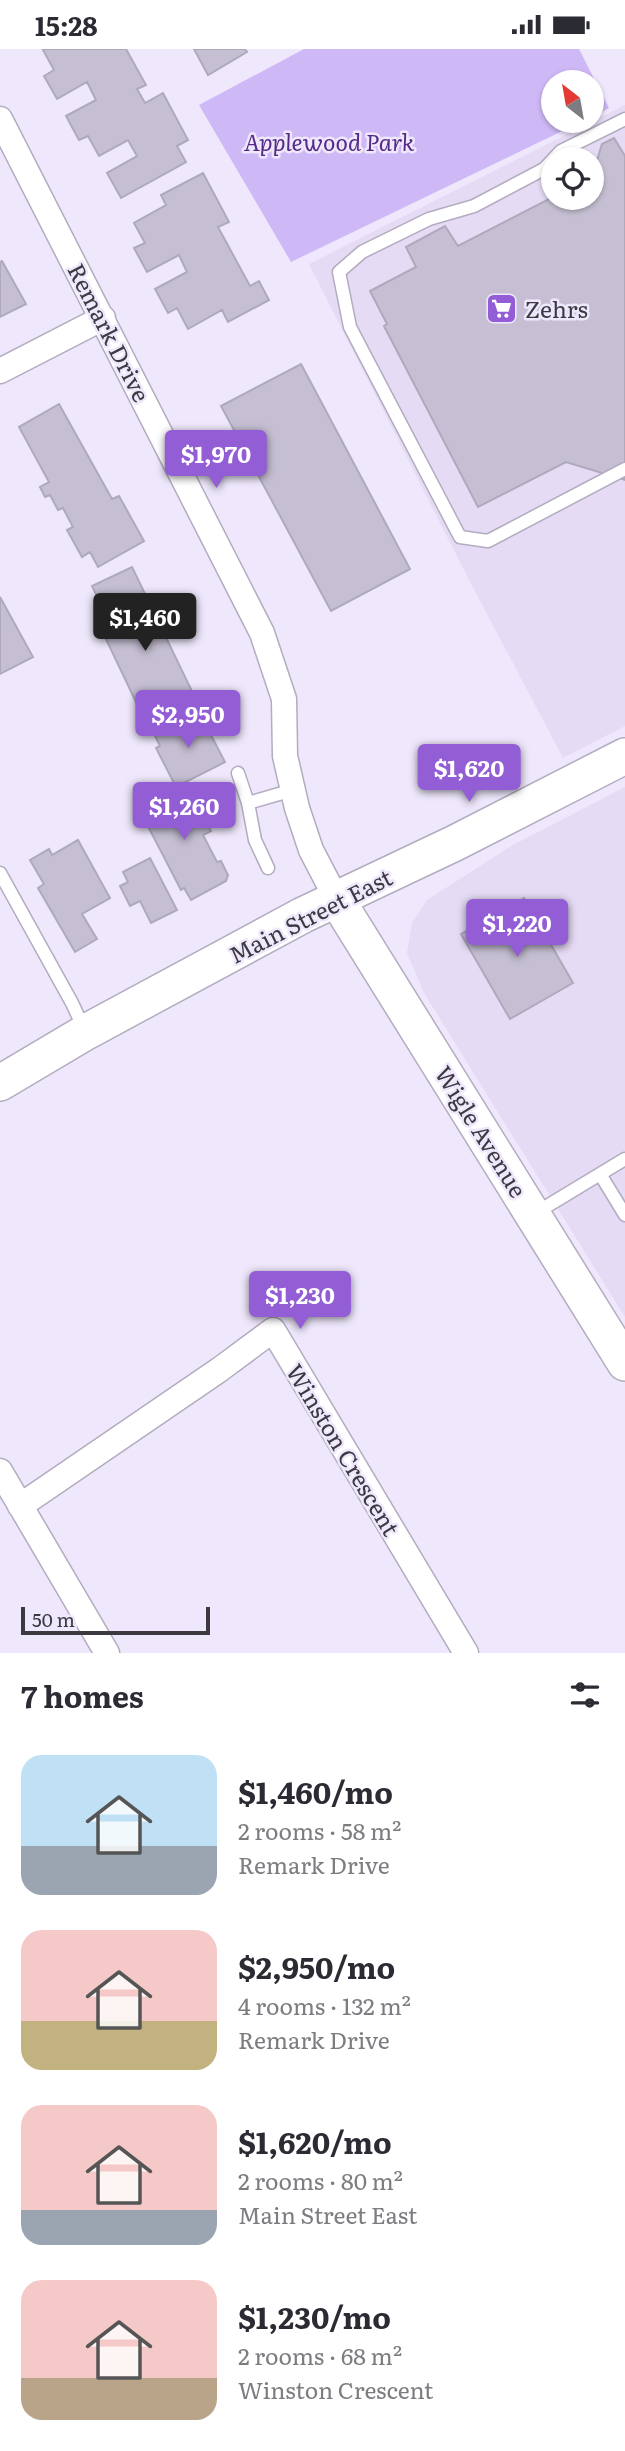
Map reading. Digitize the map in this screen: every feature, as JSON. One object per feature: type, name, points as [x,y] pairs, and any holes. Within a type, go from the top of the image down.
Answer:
[{"type":"main road","name":"Main Street East","points":[[0,1083],[86,1032],[303,915],[623,763]]},
{"type":"main road","name":"Wigle Avenue","points":[[337,900],[625,1363]]},
{"type":"street","name":"Remark Drive","points":[[0,119],[262,632],[284,699],[285,756],[293,790],[311,850],[337,900]]},
{"type":"street","points":[[0,371],[103,318]]},
{"type":"street","name":"Winston Crescent","points":[[20,1506],[273,1330],[466,1653]]},
{"type":"street","points":[[0,1471],[107,1653]]},
{"type":"lane","points":[[625,119],[561,151],[544,169],[474,206],[429,219],[362,252],[339,271],[350,327],[460,537],[488,541],[625,469]]},
{"type":"lane","points":[[238,773],[248,803],[255,840],[268,868]]},
{"type":"lane","points":[[248,803],[293,790]]},
{"type":"lane","points":[[0,873],[86,1032]]},
{"type":"lane","points":[[534,1214],[625,1159]]},
{"type":"lane","points":[[600,1174],[625,1215]]},
{"type":"shaded area","points":[[625,105],[625,726],[563,758],[469,580],[309,264],[541,147],[541,210],[604,210],[604,147],[542,147],[569,133],[604,133],[604,116]]},
{"type":"shaded area","points":[[625,787],[625,1317],[424,993],[407,953],[412,923],[427,900],[511,846]]},
{"type":"green space","name":"Applewood Park","points":[[304,49],[579,49],[590,70],[541,70],[541,133],[558,133],[291,262],[199,105]]},
{"type":"green space","name":"Applewood Park","points":[[604,98],[609,108],[604,111]]},
{"type":"building","points":[[126,49],[146,85],[137,89],[145,103],[163,93],[188,140],[177,146],[186,162],[121,198],[107,173],[137,156],[128,140],[99,156],[88,136],[79,140],[66,116],[96,100],[87,82],[57,99],[44,76],[54,70],[43,50]]},
{"type":"building","points":[[194,49],[245,49],[247,52],[208,75]]},
{"type":"building","name":"Zehrs","points":[[614,138],[625,156],[625,480],[566,462],[478,507],[384,326],[387,324],[370,291],[416,267],[406,247],[445,226],[458,246],[541,203],[541,210],[604,210],[602,144]]},
{"type":"building","points":[[203,173],[229,222],[218,227],[250,286],[259,281],[269,300],[228,322],[222,310],[188,329],[177,308],[168,313],[155,289],[187,272],[179,255],[147,272],[134,248],[145,243],[134,223],[166,205],[161,195]]},
{"type":"building","points":[[2,261],[26,304],[0,317],[0,262]]},
{"type":"building","points":[[301,364],[410,569],[331,611],[221,406]]},
{"type":"building","points":[[59,404],[112,499],[119,496],[144,541],[98,567],[90,552],[82,557],[67,530],[73,527],[63,508],[58,510],[50,495],[45,497],[40,487],[49,482],[19,427]]},
{"type":"building","points":[[132,567],[202,712],[157,734],[151,720],[146,723],[104,635],[113,630],[92,586]]},
{"type":"building","points":[[0,597],[33,657],[0,674]]},
{"type":"building","points":[[200,714],[225,762],[176,787],[156,748],[160,746],[155,736]]},
{"type":"building","points":[[186,784],[211,831],[203,835],[217,862],[221,861],[228,875],[226,881],[191,900],[184,888],[181,890],[139,809]]},
{"type":"building","points":[[78,840],[110,898],[82,914],[97,939],[75,952],[38,888],[44,884],[30,860],[49,849],[52,855]]},
{"type":"building","points":[[150,858],[177,910],[151,923],[140,901],[130,906],[120,886],[128,882],[123,872]]},
{"type":"building","points":[[524,898],[573,983],[510,1019],[461,934]]},
{"type":"place","name":"Zehrs","points":[[502,308]]}]
